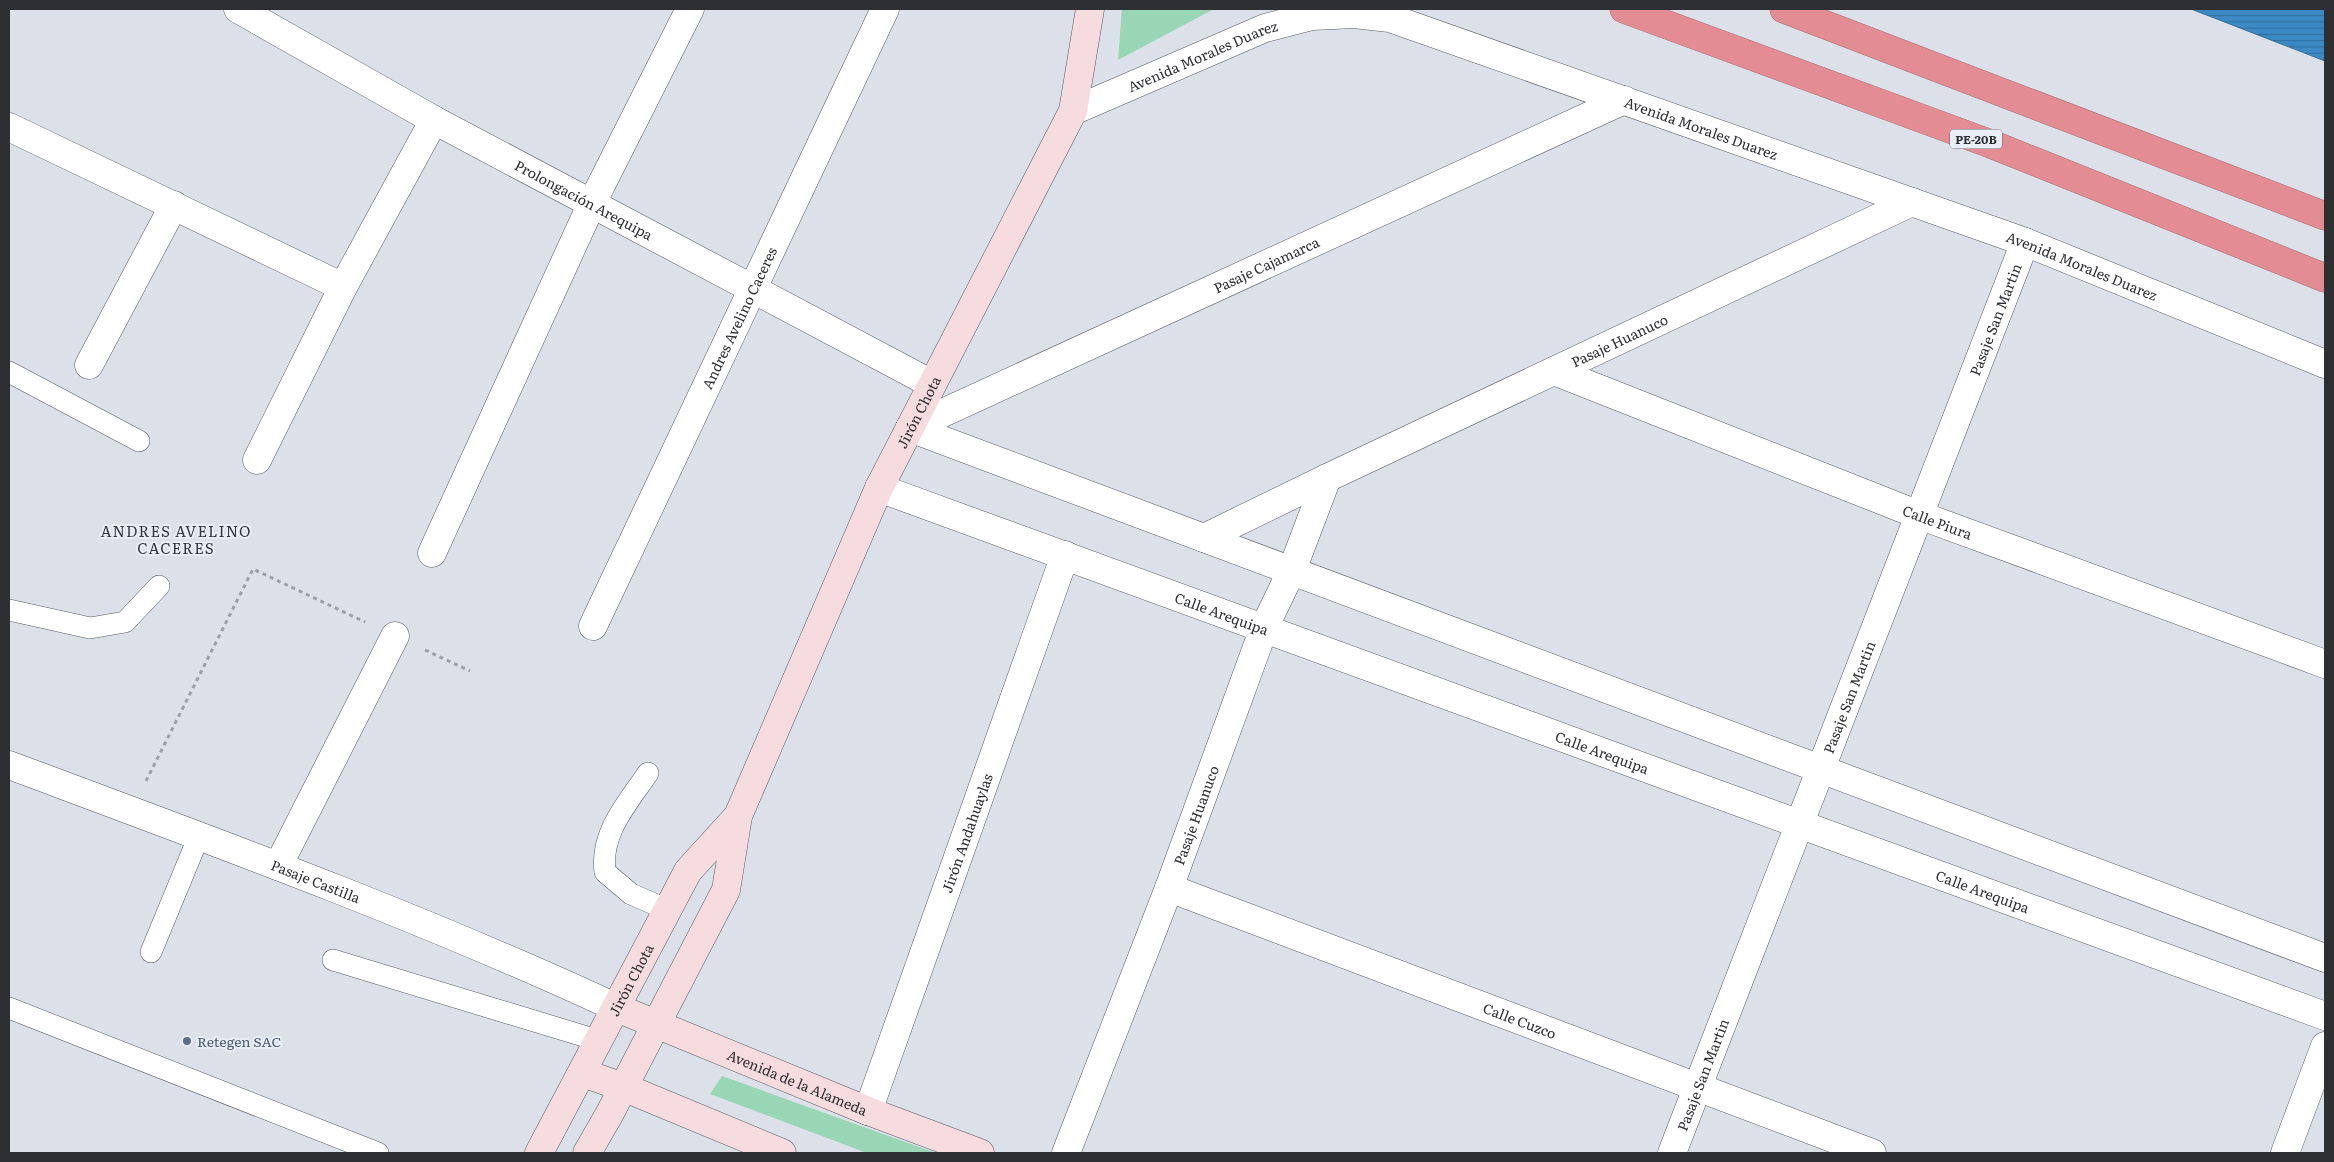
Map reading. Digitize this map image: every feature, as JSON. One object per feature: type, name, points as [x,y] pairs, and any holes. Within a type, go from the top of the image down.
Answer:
[{"type":"highway","name":"PE-20B","points":[[1624,9],[1991,144],[2325,278]]},
{"type":"highway","points":[[1784,9],[2325,216]]},
{"type":"street","name":"Prolongación Arequipa","points":[[238,9],[434,120],[932,384]]},
{"type":"street","points":[[432,553],[592,204],[690,9]]},
{"type":"street","name":"Andres Avelino Caceres","points":[[593,626],[885,9]]},
{"type":"street","name":"Jirón Chota","points":[[587,1153],[726,890],[738,816],[880,488],[1073,111],[1090,9]]},
{"type":"street","name":"Avenida Morales Duarez","points":[[1073,111],[1265,28],[1312,16],[1354,14],[1390,18],[2025,242],[2325,364]]},
{"type":"street","name":"Pasaje Cajamarca","points":[[910,428],[1624,100]]},
{"type":"street","points":[[257,460],[343,287],[434,120]]},
{"type":"street","points":[[9,127],[343,287]]},
{"type":"street","name":"Pasaje Huanuco","points":[[1204,538],[1912,202]]},
{"type":"street","points":[[89,365],[174,205]]},
{"type":"street","name":"Pasaje San Martin","points":[[1672,1153],[2025,242]]},
{"type":"street","name":"Calle Piura","points":[[1554,371],[1919,515],[2325,664]]},
{"type":"street","points":[[910,428],[2325,958]]},
{"type":"street","name":"Pasaje Huanuco","points":[[1066,1153],[1169,888],[1264,628],[1292,570],[1327,478]]},
{"type":"street","name":"Calle Arequipa","points":[[880,488],[2325,1016]]},
{"type":"street","name":"Jirón Andahuaylas","points":[[868,1111],[1065,555]]},
{"type":"street","points":[[278,866],[395,636]]},
{"type":"street","name":"Pasaje Castilla","points":[[9,765],[278,866],[548,976],[617,1008]]},
{"type":"street","name":"Jirón Chota","points":[[539,1153],[600,1041],[688,871],[738,816]]},
{"type":"street","name":"Calle Cuzco","points":[[1169,888],[1872,1153]]},
{"type":"street","name":"Avenida de la Alameda","points":[[617,1008],[868,1111],[980,1153]]},
{"type":"street","points":[[2285,1153],[2325,1046]]},
{"type":"street","points":[[583,1073],[623,1087],[782,1153]]},
{"type":"lane","points":[[9,372],[139,441]]},
{"type":"lane","points":[[9,610],[90,628],[126,622],[159,586]]},
{"type":"lane","points":[[648,773],[609,832],[603,857],[605,872],[631,894],[668,910]]},
{"type":"lane","points":[[151,952],[199,836]]},
{"type":"lane","points":[[333,960],[600,1041]]},
{"type":"lane","points":[[9,1008],[378,1153]]},
{"type":"path","points":[[131,810],[252,569],[470,671]]},
{"type":"green space","points":[[1122,9],[1214,9],[1118,60]]},
{"type":"green space","points":[[722,1076],[936,1153],[867,1153],[710,1094]]},
{"type":"water","points":[[2191,9],[2325,9],[2325,61]]},
{"type":"place","name":"Retegen SAC","points":[[187,1041]]},
{"type":"district","name":"ANDRES AVELINO CACERES","points":[[176,538]]}]
